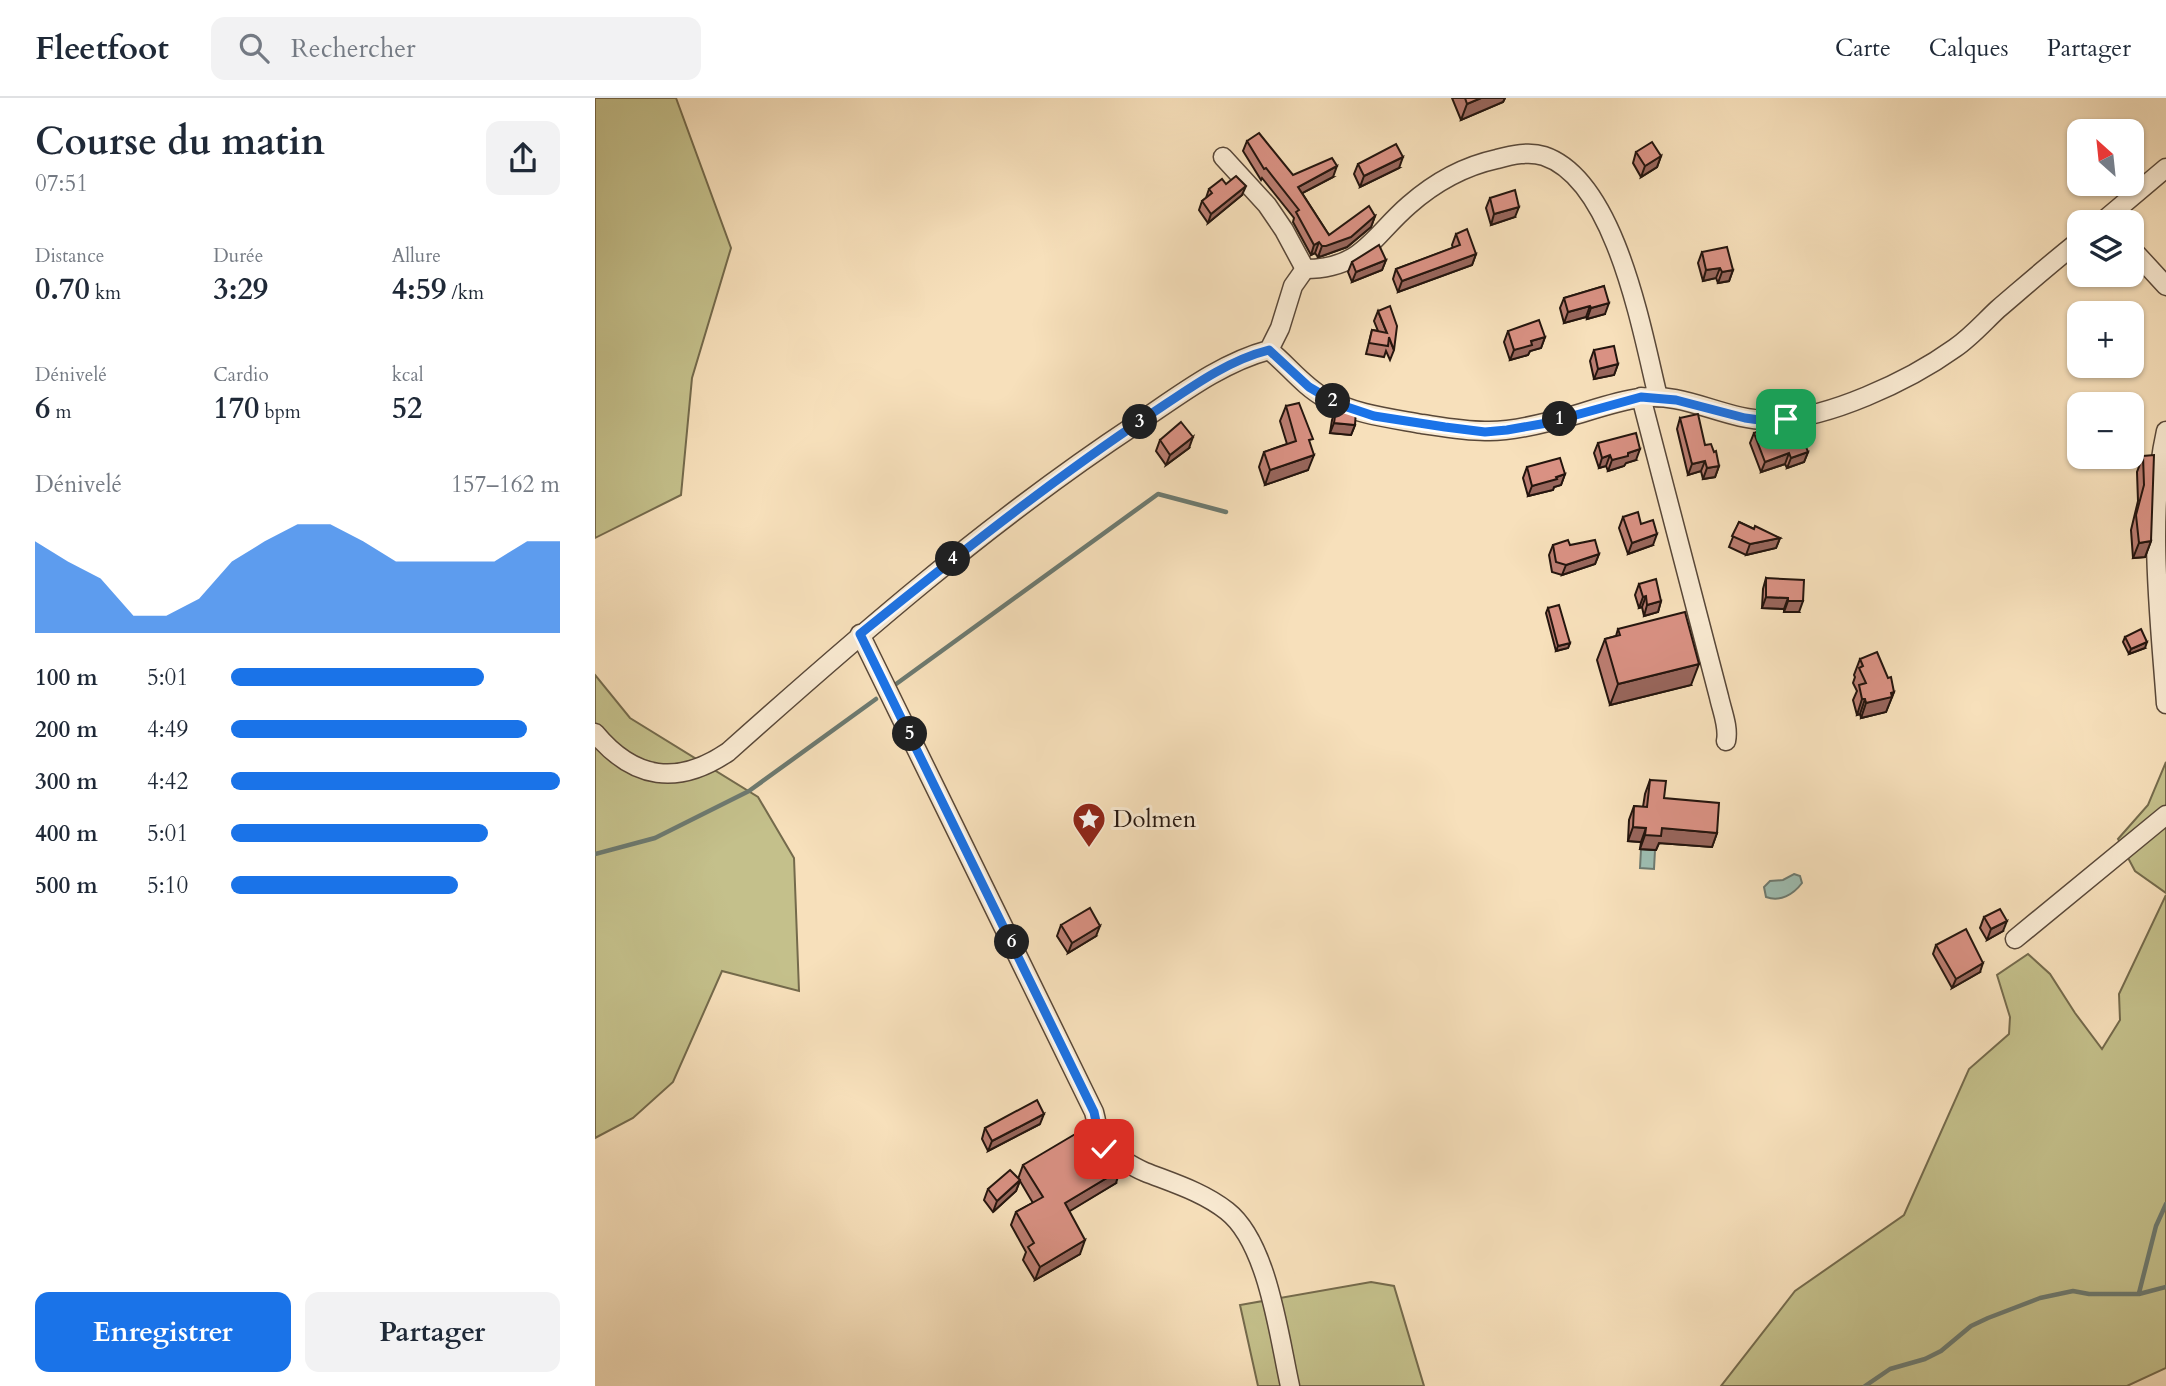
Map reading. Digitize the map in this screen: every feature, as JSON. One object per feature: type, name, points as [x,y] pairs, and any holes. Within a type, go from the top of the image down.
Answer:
[{"type":"street","points":[[1305,269],[1329,267],[1351,259],[1368,248],[1408,205],[1441,181],[1481,163],[1520,154],[1542,156],[1553,160],[1569,172],[1587,192],[1600,209],[1612,233],[1625,270],[1650,397],[1726,729],[1725,741]]},
{"type":"street","points":[[1223,157],[1267,205],[1305,269]]},
{"type":"street","points":[[2118,210],[2166,169]]},
{"type":"street","points":[[1269,350],[1309,387],[1338,404],[1374,416],[1445,427],[1485,432],[1507,430],[1547,423],[1650,397],[1676,400],[1767,421],[1811,415],[1848,404],[1905,378],[1956,348],[2067,250]]},
{"type":"street","points":[[2144,262],[2166,286]]},
{"type":"street","points":[[1269,350],[1280,328],[1293,286],[1305,269]]},
{"type":"street","points":[[595,733],[613,753],[653,773],[670,775],[698,769],[728,752],[860,634],[981,536],[1105,445],[1169,402],[1236,361],[1269,350]]},
{"type":"street","points":[[2166,431],[2160,464],[2157,519],[2158,589],[2166,704]]},
{"type":"street","points":[[860,634],[1094,1112],[1099,1136],[1093,1157],[1086,1167]]},
{"type":"street","points":[[2015,939],[2166,815]]},
{"type":"street","points":[[1097,1146],[1125,1164],[1204,1196],[1238,1220],[1255,1248],[1271,1299],[1290,1386]]},
{"type":"shaded area","points":[[595,98],[676,98],[731,248],[692,378],[681,495],[595,538]]},
{"type":"shaded area","points":[[595,675],[630,718],[758,797],[794,858],[799,991],[722,971],[673,1082],[633,1118],[595,1138]]},
{"type":"shaded area","points":[[2166,762],[2166,893],[2135,871],[2118,839],[2148,805]]},
{"type":"shaded area","points":[[1641,849],[1655,850],[1654,869],[1640,868]]},
{"type":"shaded area","points":[[1794,874],[1800,876],[1802,883],[1795,891],[1781,898],[1766,897],[1764,887],[1770,881],[1783,880]]},
{"type":"shaded area","points":[[2166,895],[2166,1368],[2127,1386],[1721,1386],[1795,1291],[1904,1215],[1969,1069],[2009,1034],[2010,1017],[1997,975],[2028,954],[2050,974],[2102,1049],[2120,1020],[2119,994]]},
{"type":"shaded area","points":[[1371,1282],[1394,1286],[1424,1386],[1258,1386],[1240,1305]]},
{"type":"building","points":[[1465,98],[1481,98],[1467,104]]},
{"type":"building","points":[[1259,133],[1293,175],[1332,158],[1337,166],[1298,187],[1329,235],[1369,206],[1375,216],[1351,237],[1326,246],[1319,242],[1314,245],[1296,212],[1299,210],[1266,168],[1264,169],[1247,141]]},
{"type":"building","points":[[1652,142],[1661,156],[1645,166],[1636,152]]},
{"type":"building","points":[[1396,144],[1403,157],[1364,176],[1358,164]]},
{"type":"building","points":[[1236,176],[1246,186],[1211,214],[1202,201],[1212,193],[1209,189],[1222,179],[1226,184]]},
{"type":"building","points":[[1515,190],[1519,207],[1494,214],[1490,198]]},
{"type":"building","points":[[1467,229],[1476,254],[1402,281],[1396,269],[1460,245],[1456,234]]},
{"type":"building","points":[[1379,245],[1386,260],[1356,272],[1352,262]]},
{"type":"building","points":[[1727,247],[1733,270],[1706,270],[1702,252]]},
{"type":"building","points":[[1604,286],[1609,303],[1568,312],[1564,298]]},
{"type":"building","points":[[1390,306],[1397,326],[1394,350],[1389,337],[1388,346],[1369,343],[1372,330],[1387,333],[1378,311]]},
{"type":"building","points":[[1539,320],[1545,337],[1531,341],[1532,345],[1514,350],[1508,331]]},
{"type":"building","points":[[1614,346],[1618,364],[1598,369],[1594,350]]},
{"type":"building","points":[[1299,403],[1313,439],[1309,440],[1314,455],[1270,470],[1264,452],[1296,441],[1286,406]]},
{"type":"building","points":[[1336,409],[1356,411],[1355,425],[1334,423]]},
{"type":"building","points":[[1698,414],[1705,445],[1711,444],[1714,452],[1716,451],[1719,466],[1707,468],[1705,461],[1692,464],[1680,418]]},
{"type":"building","points":[[1181,422],[1193,437],[1170,455],[1160,440]]},
{"type":"building","points":[[1768,427],[1772,440],[1777,441],[1800,432],[1808,452],[1791,458],[1789,453],[1765,462],[1754,433]]},
{"type":"building","points":[[1636,433],[1640,449],[1628,453],[1628,456],[1612,460],[1610,455],[1602,458],[1598,443]]},
{"type":"building","points":[[2154,455],[2151,541],[2139,543],[2136,515],[2144,485],[2144,456]]},
{"type":"building","points":[[1560,458],[1565,474],[1532,486],[1527,467]]},
{"type":"building","points":[[1638,512],[1641,524],[1653,520],[1657,534],[1632,543],[1623,517]]},
{"type":"building","points":[[1739,522],[1780,538],[1750,544],[1732,536]]},
{"type":"building","points":[[1568,540],[1570,545],[1595,540],[1599,554],[1566,565],[1556,562],[1553,545]]},
{"type":"building","points":[[1766,578],[1804,580],[1803,601],[1766,597]]},
{"type":"building","points":[[1656,579],[1661,601],[1647,605],[1646,596],[1643,597],[1639,584]]},
{"type":"building","points":[[1559,605],[1570,643],[1558,646],[1548,608]]},
{"type":"building","points":[[1685,612],[1699,664],[1618,684],[1605,639],[1620,635],[1618,629]]},
{"type":"building","points":[[2141,629],[2147,642],[2131,649],[2125,637]]},
{"type":"building","points":[[1877,652],[1888,678],[1891,677],[1894,692],[1891,693],[1892,697],[1866,703],[1865,699],[1862,699],[1859,685],[1866,683],[1859,668],[1863,666],[1860,659]]},
{"type":"building","points":[[1650,780],[1666,781],[1664,798],[1719,803],[1717,833],[1662,828],[1661,836],[1645,835],[1646,828],[1633,827],[1634,806],[1647,807]]},
{"type":"building","points":[[1090,908],[1100,926],[1072,943],[1061,925]]},
{"type":"building","points":[[2000,909],[2007,921],[1991,929],[1984,917]]},
{"type":"building","points":[[1966,929],[1983,963],[1956,979],[1936,945]]},
{"type":"building","points":[[1037,1100],[1044,1114],[992,1141],[985,1128]]},
{"type":"building","points":[[1077,1133],[1084,1143],[1080,1154],[1084,1163],[1095,1164],[1111,1152],[1120,1170],[1065,1203],[1085,1240],[1040,1267],[1028,1247],[1034,1243],[1016,1212],[1043,1197],[1023,1165]]},
{"type":"building","points":[[1010,1170],[1020,1180],[997,1201],[988,1189]]},
{"type":"waterway","points":[[892,687],[1158,494],[1226,512]]},
{"type":"waterway","points":[[595,854],[655,838],[749,791],[876,699]]},
{"type":"waterway","points":[[2139,1293],[2156,1226],[2166,1204]]},
{"type":"waterway","points":[[1865,1386],[1890,1369],[1925,1359],[1941,1351],[1971,1326],[2040,1298],[2073,1291],[2089,1294],[2139,1294],[2166,1287]]},
{"type":"place","name":"Dolmen","points":[[1089,849]]},
{"type":"route","points":[[1104,1149],[1097,1146],[1099,1136],[1094,1112],[860,634],[981,536],[1105,445],[1236,361],[1269,350],[1282,359],[1309,387],[1338,404],[1374,416],[1445,427],[1485,432],[1507,430],[1547,423],[1641,397],[1676,400],[1745,418],[1767,421],[1786,419]]}]
